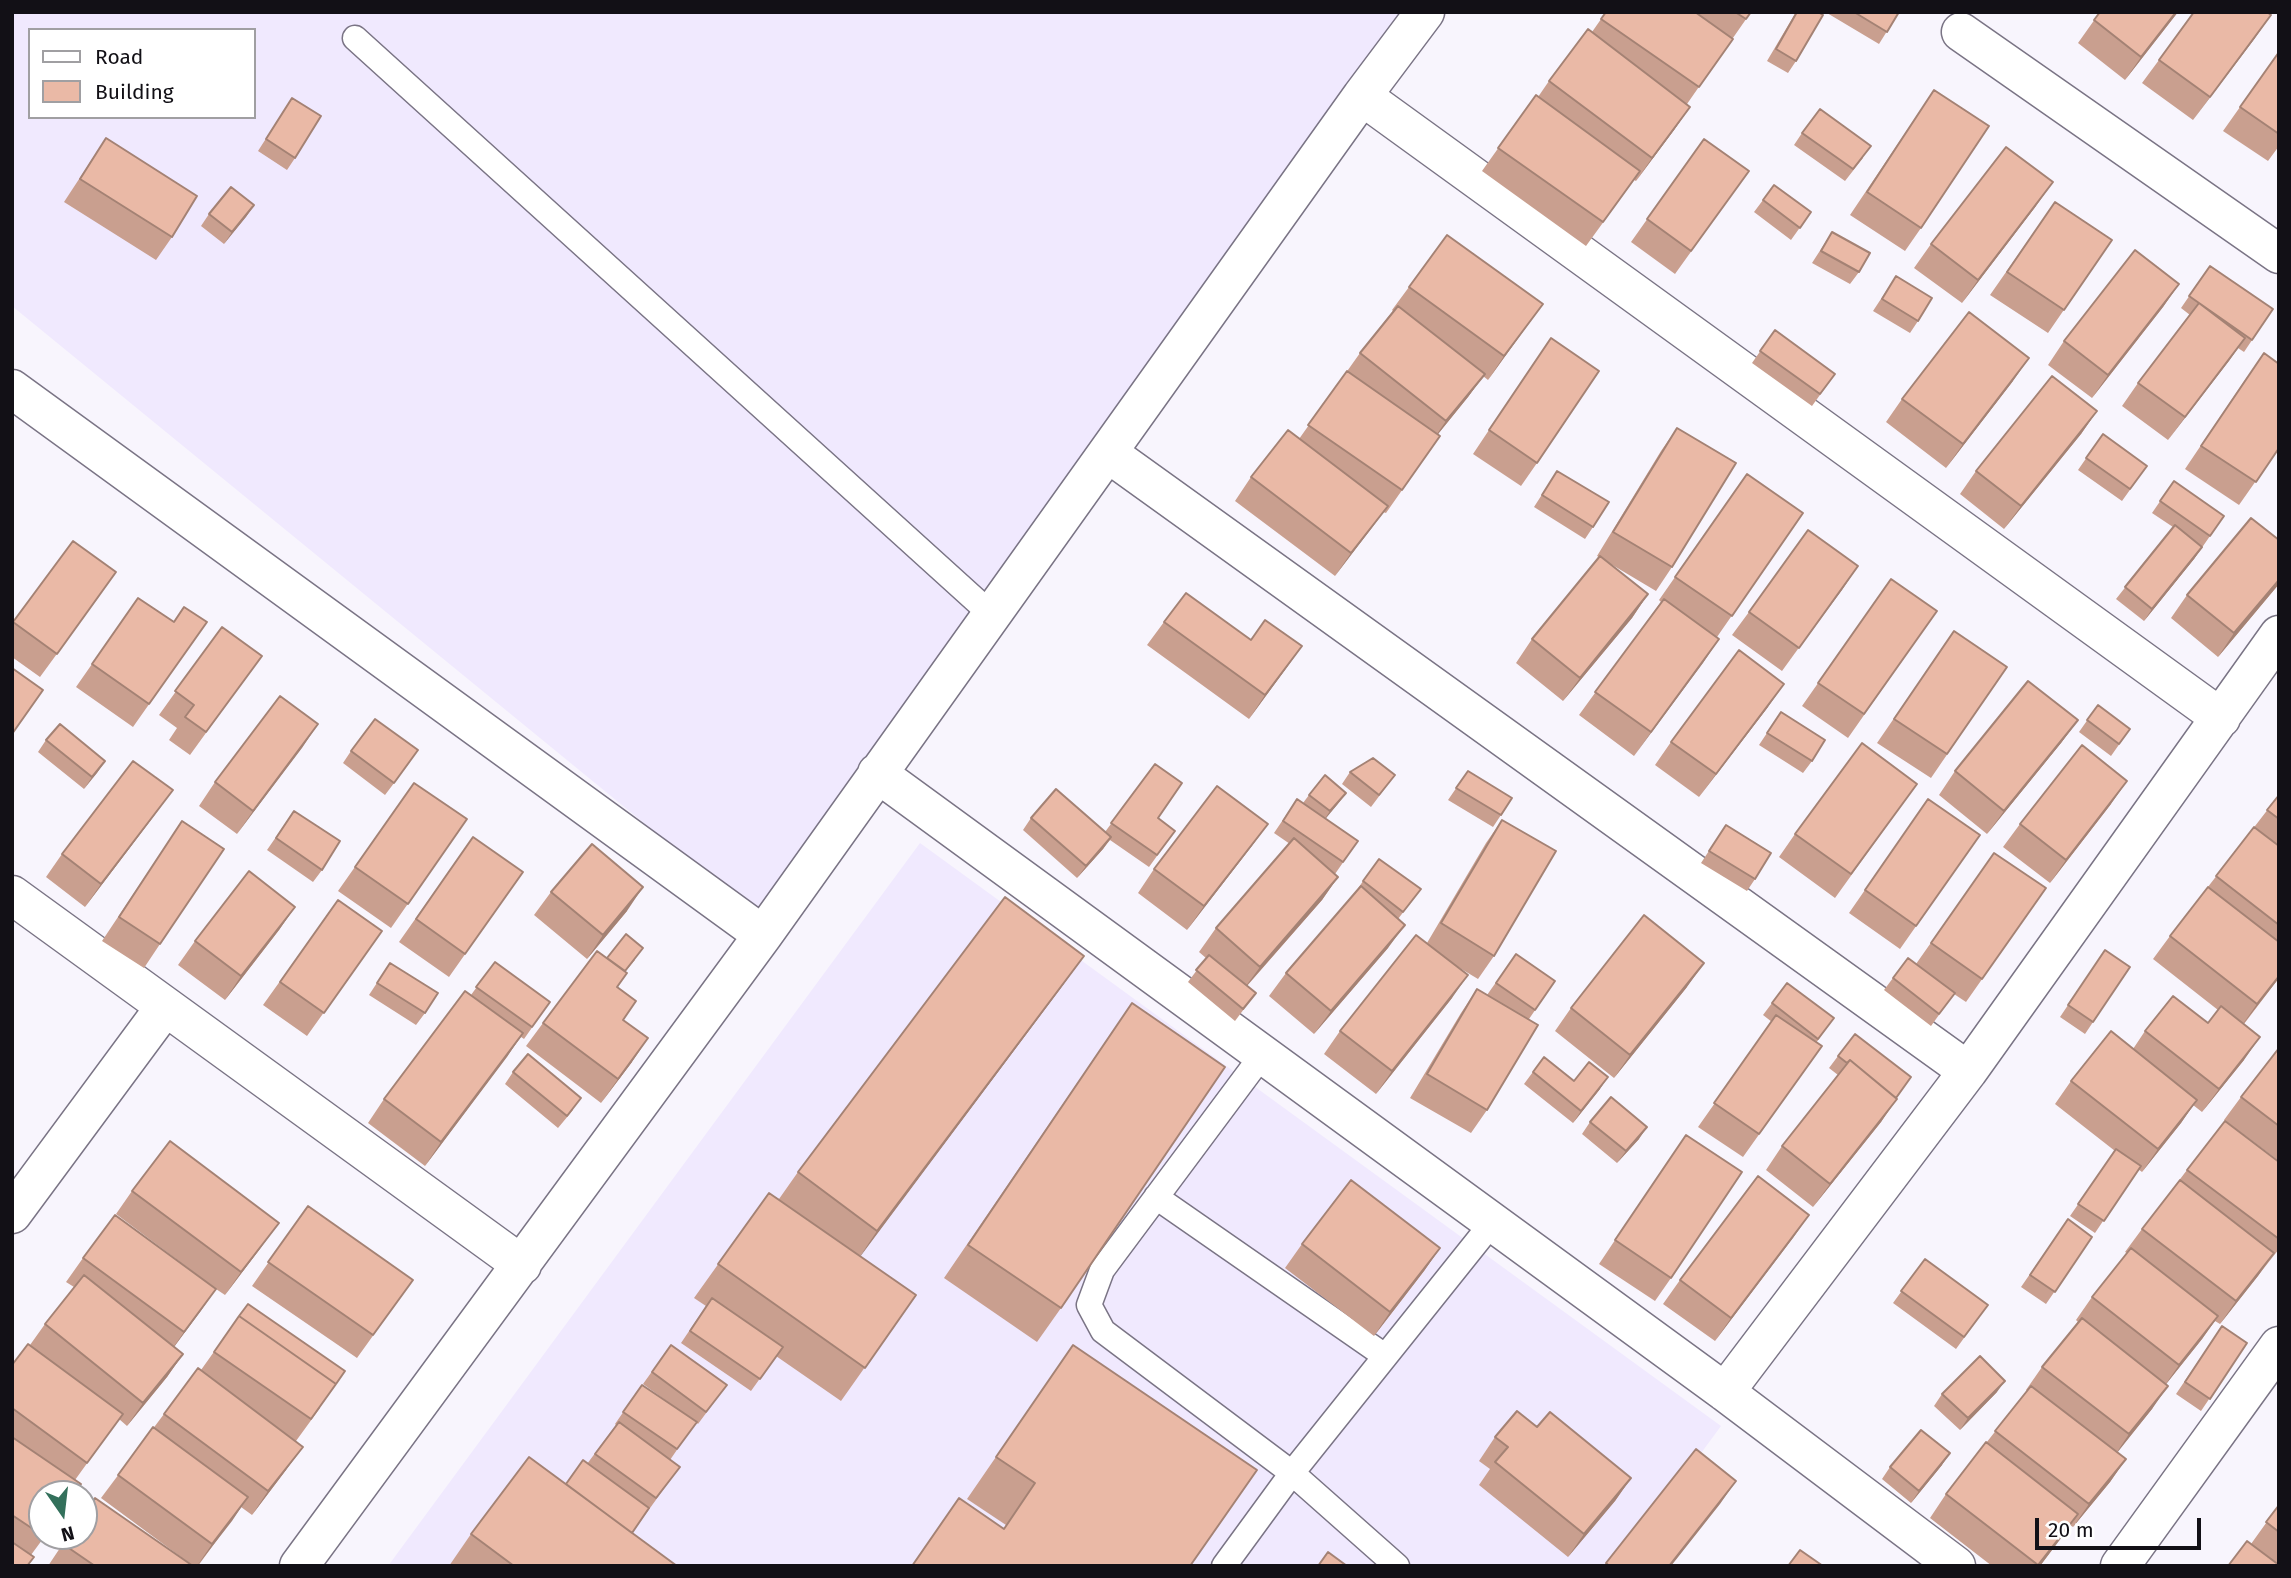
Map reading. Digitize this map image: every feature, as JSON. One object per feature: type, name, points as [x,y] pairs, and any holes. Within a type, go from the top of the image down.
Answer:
[{"type":"street","points":[[299,1566],[763,935],[1424,12]]},
{"type":"street","points":[[1961,32],[2279,254]]},
{"type":"street","points":[[1362,96],[2221,718]]},
{"type":"street","points":[[12,389],[763,935]]},
{"type":"street","points":[[1108,453],[1968,1071]]},
{"type":"street","points":[[1725,1392],[1968,1071],[2279,635]]},
{"type":"street","points":[[877,773],[1725,1392],[1956,1566]]},
{"type":"street","points":[[12,895],[522,1265]]},
{"type":"street","points":[[12,1213],[164,1007]]},
{"type":"street","points":[[2120,1566],[2279,1346]]},
{"type":"lane","points":[[355,38],[992,615]]},
{"type":"lane","points":[[1263,1055],[1102,1270],[1089,1305],[1103,1331],[1292,1473],[1397,1566]]},
{"type":"lane","points":[[1156,1197],[1385,1356]]},
{"type":"lane","points":[[1224,1566],[1292,1473],[1492,1223]]},
{"type":"shaded area","points":[[12,12],[1444,12],[782,936],[12,306]]},
{"type":"shaded area","points":[[920,843],[1721,1426],[1618,1566],[388,1566]]},
{"type":"building","points":[[1606,12],[1695,12],[1733,39],[1699,87],[1601,19]]},
{"type":"building","points":[[1735,12],[1751,12],[1746,19]]},
{"type":"building","points":[[1797,12],[1818,12],[1823,15],[1796,61],[1776,49]]},
{"type":"building","points":[[1854,12],[1899,12],[1887,32]]},
{"type":"building","points":[[2100,12],[2176,12],[2141,57],[2094,20]]},
{"type":"building","points":[[2194,12],[2267,12],[2271,15],[2210,97],[2159,60]]},
{"type":"building","points":[[1588,29],[1690,107],[1652,158],[1549,81]]},
{"type":"building","points":[[2279,52],[2279,134],[2240,107]]},
{"type":"building","points":[[1934,90],[1989,126],[1921,228],[1867,192]]},
{"type":"building","points":[[1536,95],[1640,171],[1603,222],[1498,148]]},
{"type":"building","points":[[292,98],[321,116],[295,158],[266,139]]},
{"type":"building","points":[[1820,109],[1871,146],[1853,169],[1802,133]]},
{"type":"building","points":[[106,138],[197,196],[172,237],[80,179]]},
{"type":"building","points":[[1704,139],[1749,171],[1691,251],[1647,219]]},
{"type":"building","points":[[2006,147],[2053,182],[1978,280],[1931,244]]},
{"type":"building","points":[[1774,185],[1811,212],[1800,228],[1763,200]]},
{"type":"building","points":[[231,187],[254,205],[232,232],[209,214]]},
{"type":"building","points":[[2055,202],[2112,240],[2064,310],[2007,272]]},
{"type":"building","points":[[1832,232],[1870,253],[1859,272],[1821,251]]},
{"type":"building","points":[[1447,235],[1543,304],[1504,356],[1409,287]]},
{"type":"building","points":[[2135,250],[2179,284],[2108,375],[2064,341]]},
{"type":"building","points":[[2210,266],[2273,309],[2252,340],[2189,296]]},
{"type":"building","points":[[1896,276],[1932,298],[1918,321],[1882,299]]},
{"type":"building","points":[[2199,303],[2245,338],[2185,417],[2138,383]]},
{"type":"building","points":[[1398,306],[1485,374],[1446,421],[1360,353]]},
{"type":"building","points":[[1969,312],[2029,358],[1963,444],[1902,399]]},
{"type":"building","points":[[1775,330],[1835,374],[1820,394],[1760,351]]},
{"type":"building","points":[[1551,338],[1599,371],[1537,463],[1489,430]]},
{"type":"building","points":[[2264,353],[2279,364],[2279,448],[2256,482],[2201,446]]},
{"type":"building","points":[[1347,371],[1440,436],[1402,490],[1308,425]]},
{"type":"building","points":[[2052,376],[2097,411],[2021,506],[1976,471]]},
{"type":"building","points":[[1677,428],[1736,463],[1672,567],[1613,532]]},
{"type":"building","points":[[1288,430],[1388,506],[1351,553],[1251,477]]},
{"type":"building","points":[[2103,434],[2147,466],[2130,489],[2086,458]]},
{"type":"building","points":[[1557,471],[1609,502],[1593,527],[1542,495]]},
{"type":"building","points":[[1747,474],[1803,513],[1732,616],[1675,577]]},
{"type":"building","points":[[2174,481],[2224,516],[2210,536],[2160,501]]},
{"type":"building","points":[[2251,518],[2279,540],[2279,580],[2234,633],[2187,595]]},
{"type":"building","points":[[2175,525],[2202,547],[2152,609],[2125,587]]},
{"type":"building","points":[[1808,530],[1858,566],[1799,648],[1749,612]]},
{"type":"building","points":[[73,541],[116,572],[57,654],[13,622]]},
{"type":"building","points":[[1600,556],[1648,594],[1580,678],[1532,639]]},
{"type":"building","points":[[1891,579],[1937,611],[1864,714],[1818,683]]},
{"type":"building","points":[[1186,593],[1251,640],[1265,620],[1302,646],[1265,695],[1164,622]]},
{"type":"building","points":[[138,598],[174,622],[184,607],[207,622],[149,704],[92,664]]},
{"type":"building","points":[[1664,599],[1719,639],[1651,732],[1595,692]]},
{"type":"building","points":[[222,627],[262,656],[206,732],[185,717],[194,705],[175,691]]},
{"type":"building","points":[[1954,631],[2007,667],[1947,754],[1894,719]]},
{"type":"building","points":[[1739,650],[1784,684],[1716,774],[1671,742]]},
{"type":"building","points":[[12,668],[43,690],[12,734]]},
{"type":"building","points":[[2028,681],[2078,720],[2004,811],[1955,771]]},
{"type":"building","points":[[280,696],[318,724],[253,811],[215,782]]},
{"type":"building","points":[[2098,705],[2130,729],[2119,744],[2087,720]]},
{"type":"building","points":[[1781,712],[1825,740],[1812,761],[1767,733]]},
{"type":"building","points":[[375,719],[418,750],[394,783],[351,751]]},
{"type":"building","points":[[60,724],[105,761],[92,777],[46,740]]},
{"type":"building","points":[[1862,743],[1917,784],[1851,874],[1795,834]]},
{"type":"building","points":[[2082,745],[2127,781],[2066,860],[2020,824]]},
{"type":"building","points":[[1373,758],[1395,775],[1379,795],[1350,772]]},
{"type":"building","points":[[133,761],[173,790],[101,884],[62,854]]},
{"type":"building","points":[[1155,764],[1182,783],[1158,818],[1175,831],[1157,855],[1111,823]]},
{"type":"building","points":[[1468,771],[1512,798],[1501,815],[1456,788]]},
{"type":"building","points":[[1325,775],[1346,793],[1330,811],[1309,795]]},
{"type":"building","points":[[414,783],[467,819],[408,904],[355,867]]},
{"type":"building","points":[[1217,786],[1268,824],[1204,906],[1154,869]]},
{"type":"building","points":[[1056,789],[1111,837],[1086,866],[1031,818]]},
{"type":"building","points":[[2279,795],[2279,819],[2267,810]]},
{"type":"building","points":[[1297,799],[1358,841],[1343,862],[1283,821]]},
{"type":"building","points":[[1928,799],[1980,835],[1916,926],[1865,890]]},
{"type":"building","points":[[294,811],[340,841],[322,870],[276,838]]},
{"type":"building","points":[[1502,820],[1556,851],[1494,956],[1441,923]]},
{"type":"building","points":[[182,821],[224,849],[160,944],[119,917]]},
{"type":"building","points":[[1726,825],[1771,853],[1755,879],[1709,851]]},
{"type":"building","points":[[2254,827],[2279,846],[2279,925],[2216,876]]},
{"type":"building","points":[[473,837],[523,872],[465,954],[416,919]]},
{"type":"building","points":[[1294,838],[1338,877],[1260,967],[1216,928]]},
{"type":"building","points":[[592,844],[643,887],[603,935],[551,892]]},
{"type":"building","points":[[1994,853],[2046,888],[1982,979],[1931,943]]},
{"type":"building","points":[[1379,859],[1421,889],[1403,912],[1363,881]]},
{"type":"building","points":[[249,871],[295,907],[241,976],[195,941]]},
{"type":"building","points":[[1361,886],[1405,925],[1331,1011],[1286,973]]},
{"type":"building","points":[[2208,887],[2279,942],[2279,976],[2257,1004],[2170,936]]},
{"type":"building","points":[[1005,897],[1084,956],[877,1231],[798,1172]]},
{"type":"building","points":[[338,900],[382,931],[324,1013],[280,982]]},
{"type":"building","points":[[1644,915],[1704,963],[1630,1055],[1571,1008]]},
{"type":"building","points":[[626,934],[643,948],[625,971],[607,958]]},
{"type":"building","points":[[1416,935],[1468,975],[1392,1071],[1340,1031]]},
{"type":"building","points":[[2105,950],[2130,967],[2093,1022],[2068,1005]]},
{"type":"building","points":[[597,951],[627,973],[617,987],[636,1001],[623,1020],[648,1038],[618,1079],[543,1023]]},
{"type":"building","points":[[1516,954],[1555,981],[1535,1010],[1496,983]]},
{"type":"building","points":[[1209,955],[1256,993],[1243,1009],[1196,970]]},
{"type":"building","points":[[1908,958],[1955,993],[1939,1014],[1893,978]]},
{"type":"building","points":[[495,962],[550,1002],[532,1027],[476,987]]},
{"type":"building","points":[[390,963],[438,993],[425,1013],[377,983]]},
{"type":"building","points":[[1787,983],[1834,1018],[1818,1039],[1772,1003]]},
{"type":"building","points":[[1477,989],[1538,1025],[1487,1110],[1427,1074]]},
{"type":"building","points":[[465,991],[523,1033],[441,1142],[384,1099]]},
{"type":"building","points":[[2173,996],[2208,1023],[2221,1006],[2260,1037],[2219,1089],[2145,1031]]},
{"type":"building","points":[[1132,1003],[1225,1067],[1061,1308],[968,1245]]},
{"type":"building","points":[[1776,1015],[1822,1046],[1759,1134],[1714,1103]]},
{"type":"building","points":[[2111,1031],[2197,1100],[2158,1149],[2071,1081]]},
{"type":"building","points":[[1855,1034],[1911,1077],[1896,1098],[1850,1060],[1847,1063],[1838,1056]]},
{"type":"building","points":[[2279,1048],[2279,1126],[2241,1097]]},
{"type":"building","points":[[528,1054],[581,1098],[567,1116],[513,1072]]},
{"type":"building","points":[[1544,1057],[1574,1081],[1589,1062],[1608,1077],[1581,1111],[1533,1072]]},
{"type":"building","points":[[1850,1060],[1897,1099],[1830,1184],[1782,1146]]},
{"type":"building","points":[[1611,1097],[1647,1127],[1626,1151],[1590,1122]]},
{"type":"building","points":[[2225,1121],[2279,1162],[2279,1239],[2187,1170]]},
{"type":"building","points":[[1686,1135],[1742,1172],[1671,1278],[1615,1240]]},
{"type":"building","points":[[170,1141],[279,1223],[241,1272],[132,1191]]},
{"type":"building","points":[[2116,1149],[2141,1166],[2104,1221],[2078,1204]]},
{"type":"building","points":[[1758,1176],[1809,1215],[1731,1318],[1680,1280]]},
{"type":"building","points":[[1351,1180],[1440,1248],[1390,1312],[1302,1244]]},
{"type":"building","points":[[2180,1180],[2274,1253],[2236,1301],[2142,1229]]},
{"type":"building","points":[[769,1193],[916,1295],[865,1368],[718,1264]]},
{"type":"building","points":[[308,1206],[413,1280],[373,1335],[268,1262]]},
{"type":"building","points":[[115,1215],[216,1289],[184,1332],[83,1258]]},
{"type":"building","points":[[2068,1219],[2092,1237],[2055,1292],[2030,1275]]},
{"type":"building","points":[[2131,1248],[2218,1316],[2179,1365],[2092,1297]]},
{"type":"building","points":[[1925,1259],[1988,1305],[1964,1337],[1901,1291]]},
{"type":"building","points":[[84,1275],[183,1354],[143,1403],[45,1324]]},
{"type":"building","points":[[712,1298],[783,1347],[760,1379],[690,1331]]},
{"type":"building","points":[[248,1304],[345,1371],[336,1384],[239,1316]]},
{"type":"building","points":[[239,1316],[336,1384],[311,1419],[214,1352]]},
{"type":"building","points":[[2082,1318],[2168,1386],[2129,1434],[2042,1367]]},
{"type":"building","points":[[2222,1326],[2247,1343],[2210,1399],[2185,1382]]},
{"type":"building","points":[[28,1344],[123,1414],[87,1463],[12,1408],[12,1365]]},
{"type":"building","points":[[671,1345],[727,1385],[706,1412],[652,1372]]},
{"type":"building","points":[[1073,1345],[1257,1470],[1190,1566],[912,1566],[959,1498],[1004,1529],[1035,1483],[996,1457]]},
{"type":"building","points":[[1980,1356],[2005,1381],[1968,1418],[1942,1394]]},
{"type":"building","points":[[198,1368],[303,1447],[268,1491],[164,1414]]},
{"type":"building","points":[[642,1385],[697,1422],[677,1449],[623,1412]]},
{"type":"building","points":[[2031,1386],[2126,1459],[2089,1504],[1995,1431]]},
{"type":"building","points":[[1517,1411],[1537,1427],[1550,1412],[1631,1478],[1584,1534],[1495,1462],[1508,1447],[1495,1437]]},
{"type":"building","points":[[619,1422],[680,1467],[656,1498],[595,1454]]},
{"type":"building","points":[[153,1427],[248,1497],[212,1544],[118,1475]]},
{"type":"building","points":[[1921,1430],[1950,1453],[1919,1491],[1890,1467]]},
{"type":"building","points":[[12,1437],[75,1480],[28,1480],[28,1526],[12,1515]]},
{"type":"building","points":[[1986,1442],[2078,1514],[2038,1565],[1946,1494]]},
{"type":"building","points":[[1696,1449],[1736,1481],[1669,1566],[1609,1566],[1606,1563]]},
{"type":"building","points":[[529,1457],[677,1566],[514,1566],[471,1534]]},
{"type":"building","points":[[583,1460],[649,1508],[632,1533],[566,1484]]},
{"type":"building","points":[[98,1500],[193,1566],[95,1566],[72,1550],[98,1550]]},
{"type":"building","points":[[2279,1505],[2279,1532],[2266,1522]]},
{"type":"building","points":[[2247,1541],[2279,1565],[2279,1566],[2228,1566]]},
{"type":"building","points":[[12,1542],[34,1557],[27,1566],[12,1566]]},
{"type":"building","points":[[1800,1550],[1823,1566],[1788,1566]]},
{"type":"building","points":[[1328,1552],[1347,1566],[1318,1566]]}]
